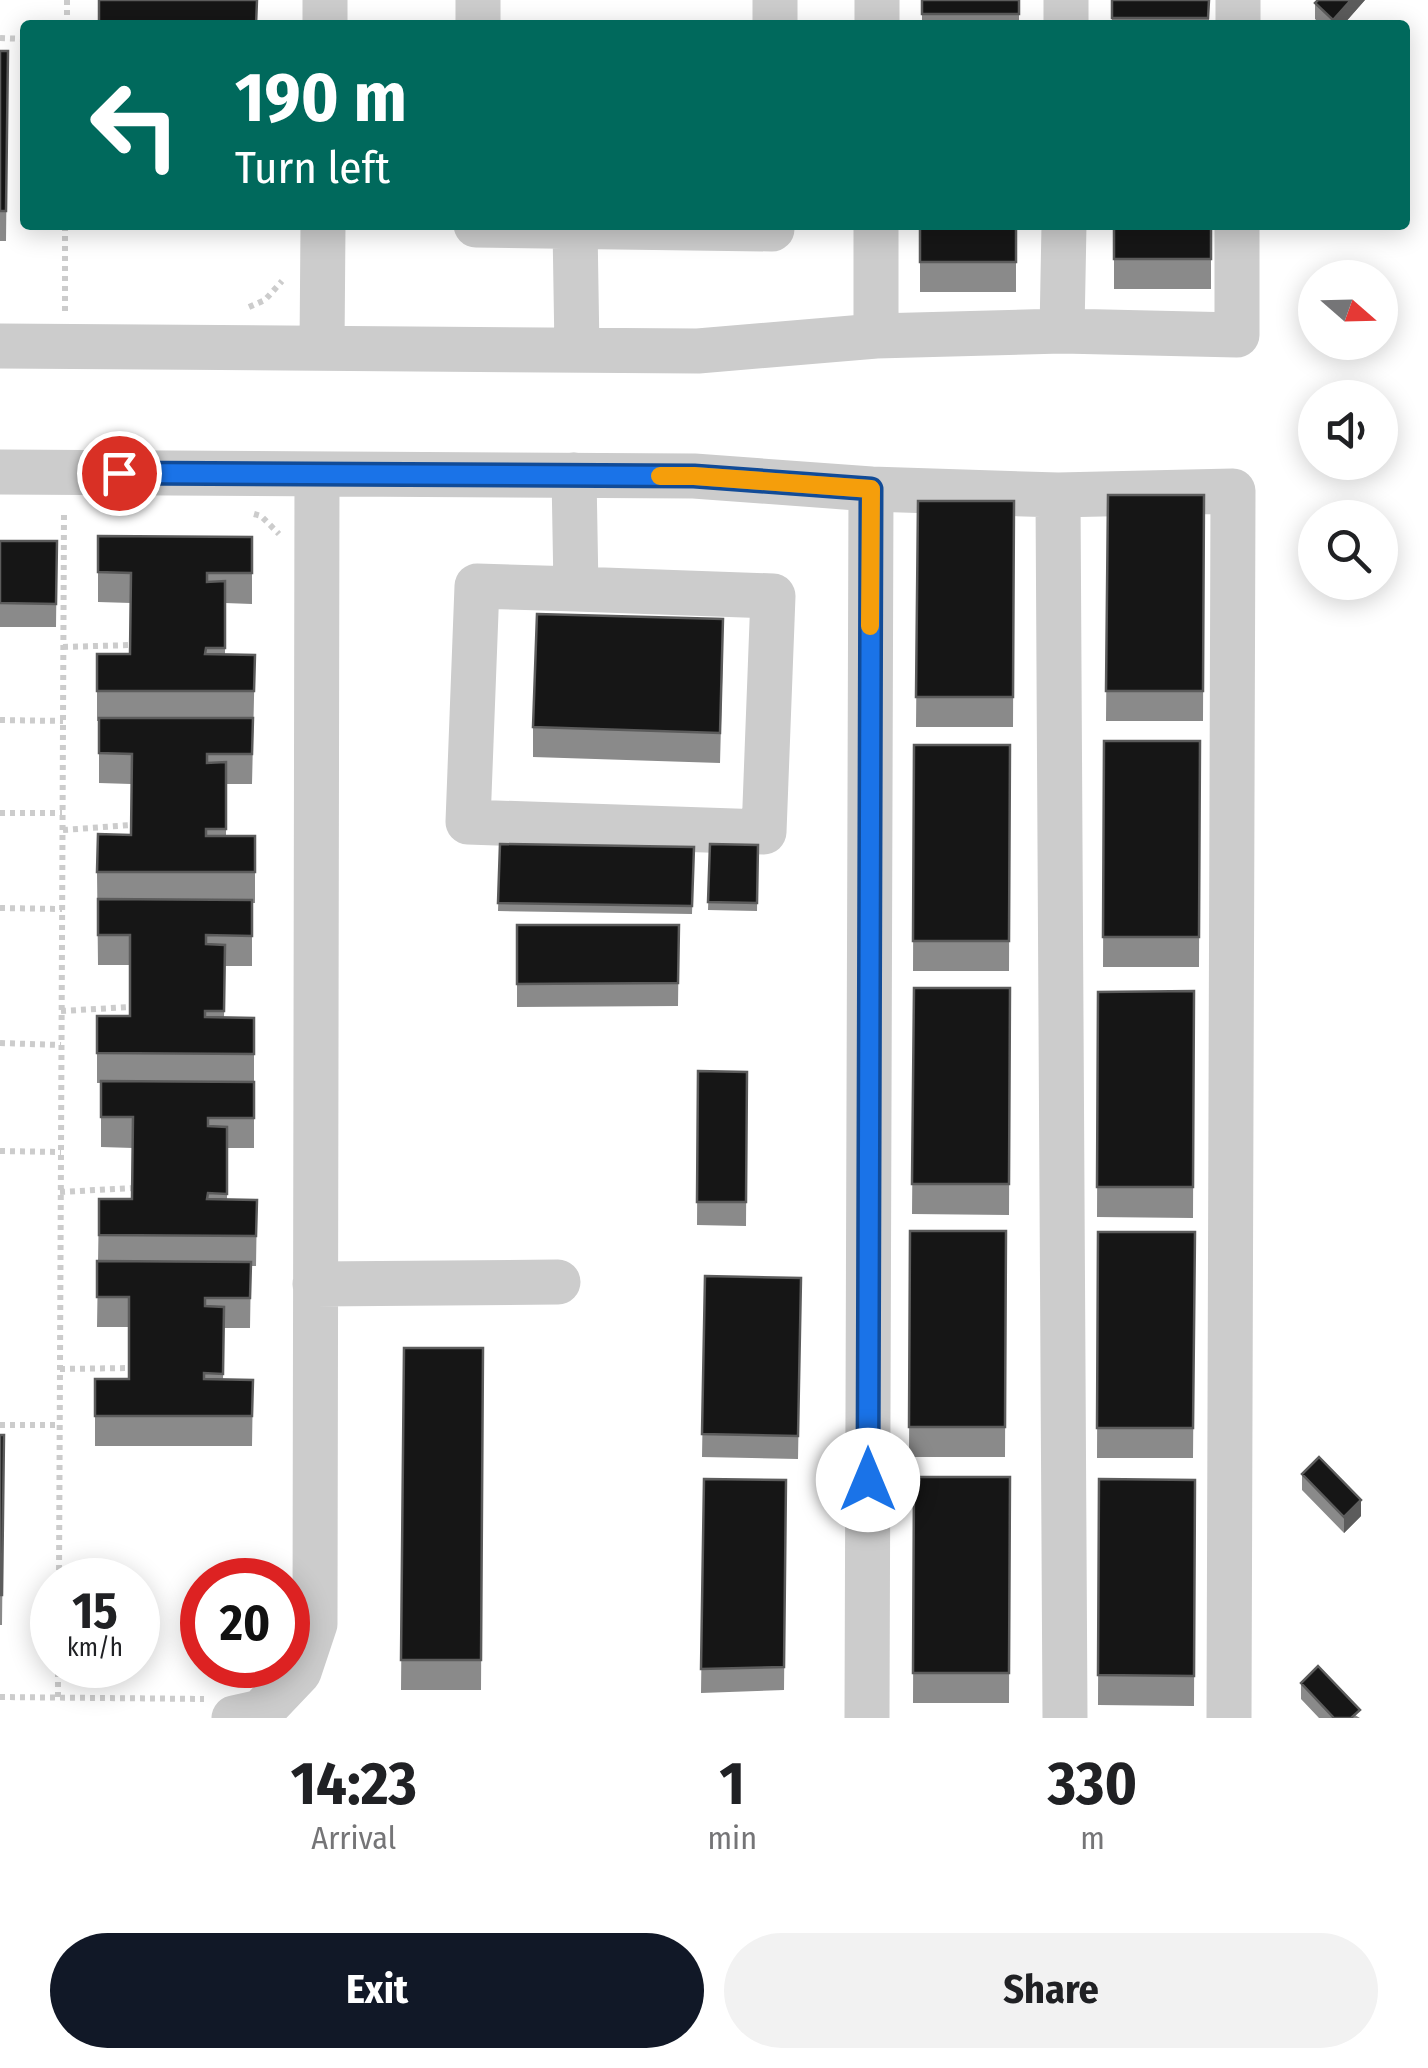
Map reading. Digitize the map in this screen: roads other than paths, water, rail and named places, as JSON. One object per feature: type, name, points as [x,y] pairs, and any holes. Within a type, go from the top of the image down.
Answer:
[{"type":"street","points":[[322,348],[323,230]]},
{"type":"street","points":[[576,230],[577,350]]},
{"type":"street","points":[[876,230],[876,336]]},
{"type":"street","points":[[1062,331],[1064,230]]},
{"type":"street","points":[[0,346],[698,350],[876,336],[1062,331],[1237,335],[1238,230]]},
{"type":"street","points":[[0,472],[694,476],[871,489],[1058,495],[1233,491],[1229,1718]]},
{"type":"street","points":[[221,1708],[261,1712],[298,1672],[315,1624],[316,474]]},
{"type":"street","points":[[574,475],[576,589]]},
{"type":"street","points":[[868,1718],[871,489]]},
{"type":"street","points":[[1058,495],[1066,1718]]},
{"type":"street","points":[[477,586],[576,589],[773,596],[764,832],[468,822],[477,586]]},
{"type":"street","points":[[315,1284],[558,1282]]}]
